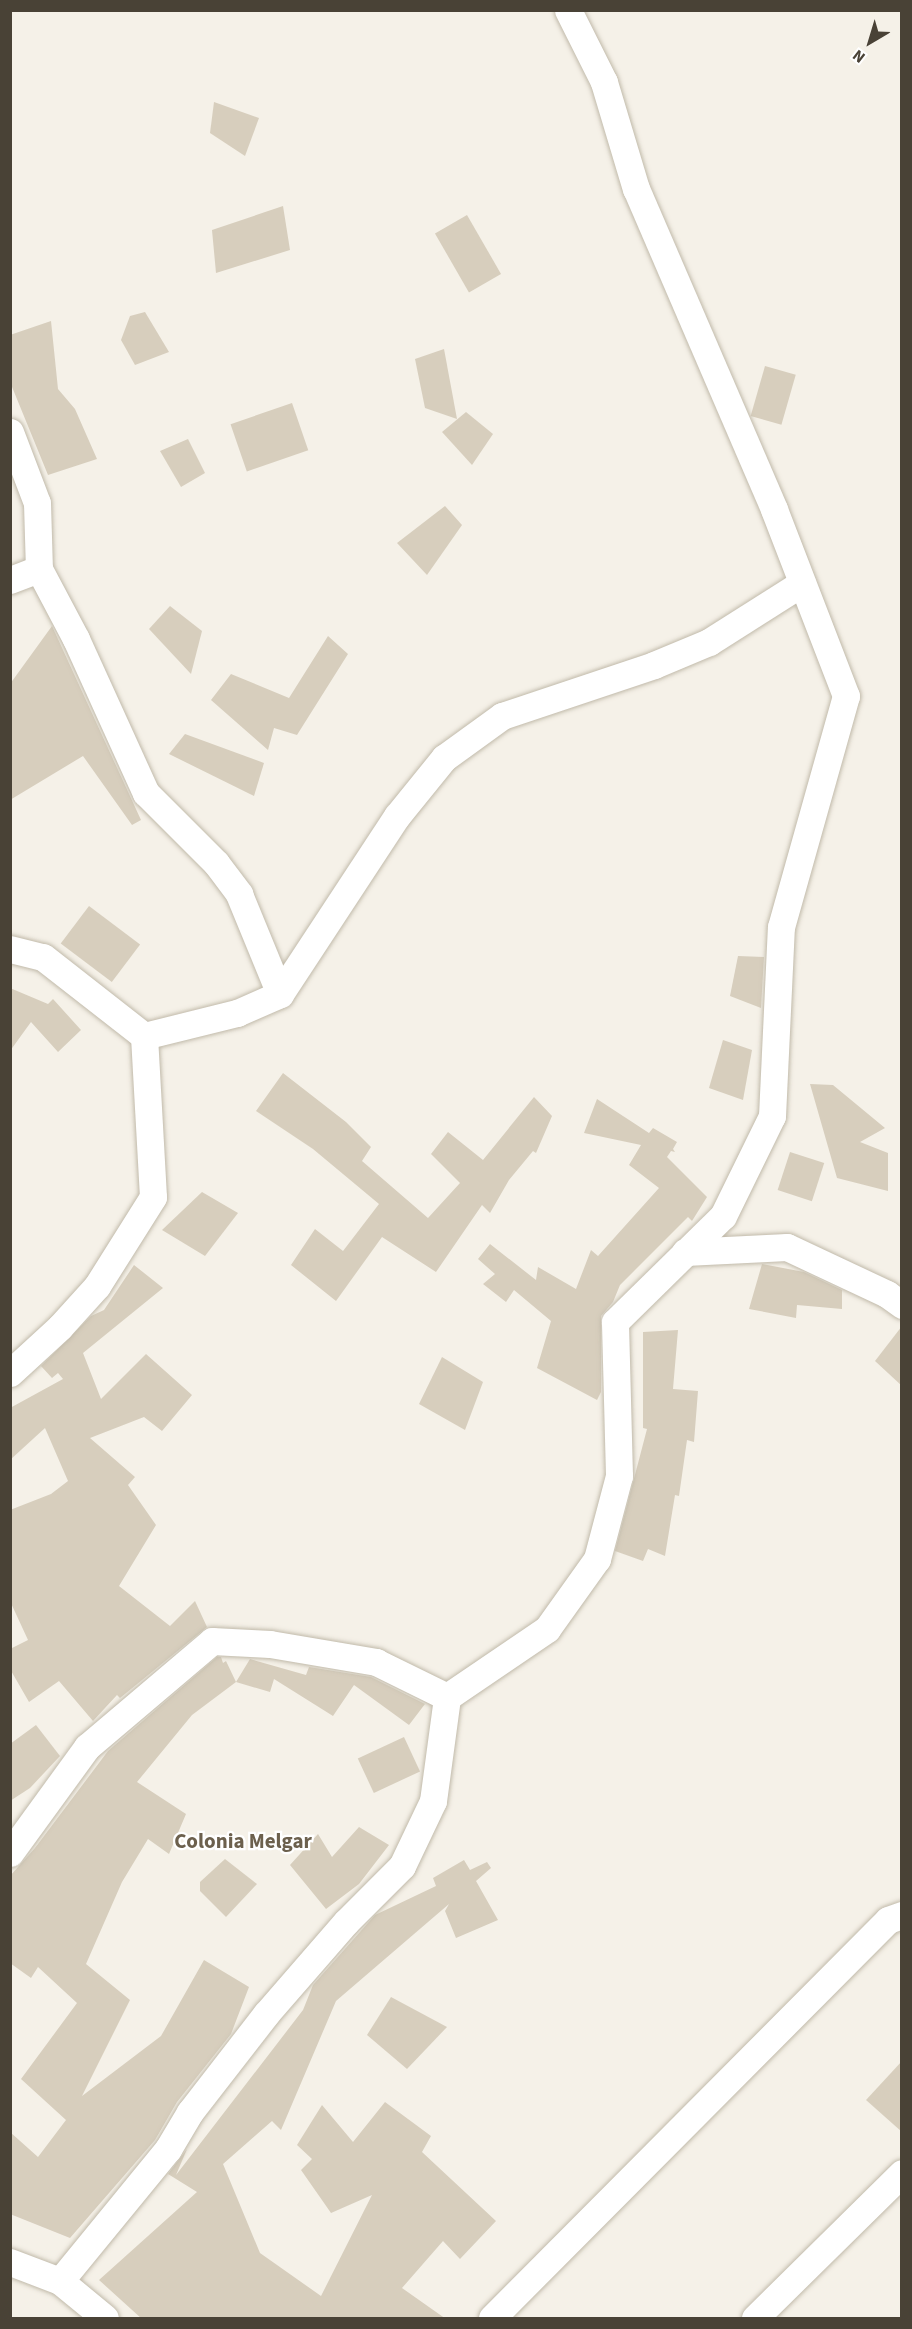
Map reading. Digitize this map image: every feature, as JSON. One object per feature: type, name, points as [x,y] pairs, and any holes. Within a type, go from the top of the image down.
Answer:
[{"type":"street","points":[[60,2281],[168,2149],[190,2112],[266,2014],[345,1922],[402,1866],[433,1801],[447,1697],[547,1629],[597,1559],[619,1476],[615,1322],[723,1216],[772,1116],[781,927],[846,696],[770,499],[636,189],[604,82],[568,10]]},
{"type":"street","points":[[10,432],[37,504],[39,569],[76,639],[146,792],[216,863],[239,894],[280,994]]},
{"type":"street","points":[[10,580],[39,569]]},
{"type":"street","points":[[144,1036],[237,1013],[280,994],[397,816],[444,758],[502,716],[654,665],[709,642],[802,583]]},
{"type":"street","points":[[10,949],[43,957],[144,1036],[153,1197],[97,1286],[60,1327],[10,1373]]},
{"type":"street","points":[[685,1252],[787,1247],[887,1294],[902,1305]]},
{"type":"street","points":[[10,1853],[87,1747],[212,1641],[270,1644],[376,1662],[447,1697]]},
{"type":"street","points":[[492,2319],[888,1920],[902,1915]]},
{"type":"street","points":[[755,2319],[902,2173]]},
{"type":"street","points":[[10,2262],[60,2281],[105,2319]]},
{"type":"building","points":[[214,102],[259,118],[245,156],[210,133]]},
{"type":"building","points":[[283,206],[290,250],[216,273],[212,230]]},
{"type":"building","points":[[467,215],[501,274],[469,292],[435,234]]},
{"type":"building","points":[[145,312],[169,352],[135,365],[121,340],[130,316]]},
{"type":"building","points":[[51,321],[58,389],[75,409],[97,459],[48,475],[10,382],[10,335]]},
{"type":"building","points":[[444,349],[457,419],[425,408],[415,359]]},
{"type":"building","points":[[765,366],[796,375],[781,425],[751,416]]},
{"type":"building","points":[[292,403],[308,450],[247,471],[231,424]]},
{"type":"building","points":[[466,412],[493,434],[472,465],[442,432]]},
{"type":"building","points":[[188,439],[205,473],[181,487],[160,451]]},
{"type":"building","points":[[445,506],[462,525],[427,575],[397,543]]},
{"type":"building","points":[[170,606],[202,631],[191,674],[149,629]]},
{"type":"building","points":[[52,626],[141,820],[132,825],[83,756],[10,800],[10,684]]},
{"type":"building","points":[[328,636],[348,654],[297,735],[274,728],[268,750],[211,700],[231,674],[289,698]]},
{"type":"building","points":[[185,734],[264,763],[254,796],[169,754]]},
{"type":"building","points":[[89,906],[140,945],[112,982],[61,944]]},
{"type":"building","points":[[738,956],[764,957],[761,1008],[730,996]]},
{"type":"building","points":[[10,988],[48,1004],[53,999],[81,1030],[58,1052],[31,1022],[10,1051]]},
{"type":"building","points":[[723,1040],[752,1050],[743,1100],[709,1088]]},
{"type":"building","points":[[283,1073],[346,1122],[371,1147],[362,1161],[428,1218],[460,1183],[431,1154],[448,1132],[483,1160],[534,1097],[552,1116],[536,1153],[533,1151],[509,1180],[490,1213],[482,1205],[436,1272],[382,1237],[336,1301],[291,1265],[315,1229],[343,1251],[379,1204],[313,1149],[256,1111]]},
{"type":"building","points":[[810,1084],[833,1085],[885,1128],[860,1142],[888,1153],[888,1191],[837,1178]]},
{"type":"building","points":[[597,1099],[649,1133],[653,1128],[677,1142],[673,1149],[675,1152],[671,1151],[667,1157],[707,1197],[692,1221],[688,1217],[620,1285],[613,1302],[601,1316],[601,1392],[597,1400],[537,1368],[551,1321],[514,1290],[506,1302],[483,1284],[495,1274],[478,1259],[490,1244],[536,1280],[538,1267],[576,1289],[591,1250],[598,1256],[659,1188],[629,1165],[641,1145],[584,1133]]},
{"type":"building","points":[[790,1152],[824,1163],[812,1201],[778,1190]]},
{"type":"building","points":[[202,1192],[238,1213],[205,1256],[162,1230]]},
{"type":"building","points":[[762,1264],[804,1272],[842,1290],[842,1309],[797,1305],[796,1318],[749,1309]]},
{"type":"building","points":[[134,1265],[163,1288],[83,1353],[101,1399],[146,1354],[192,1395],[162,1431],[144,1417],[90,1438],[135,1477],[128,1485],[156,1525],[119,1586],[170,1626],[195,1601],[207,1627],[120,1698],[117,1695],[93,1721],[59,1681],[29,1702],[10,1669],[10,1649],[28,1640],[10,1601],[10,1510],[51,1494],[68,1481],[45,1428],[10,1460],[10,1408],[63,1379],[58,1373],[52,1378],[41,1366],[91,1316],[104,1310]]},
{"type":"building","points":[[902,1326],[902,1386],[875,1361]]},
{"type":"building","points":[[678,1330],[673,1389],[698,1391],[694,1442],[687,1440],[679,1496],[675,1495],[665,1556],[648,1549],[643,1561],[615,1551],[647,1429],[643,1428],[643,1332]]},
{"type":"building","points":[[442,1357],[483,1382],[465,1430],[419,1404]]},
{"type":"building","points":[[217,1657],[221,1657],[223,1663],[226,1661],[236,1682],[192,1715],[137,1782],[186,1814],[169,1854],[148,1839],[122,1882],[86,1964],[130,2000],[82,2096],[161,2036],[204,1960],[249,1987],[231,2034],[177,2102],[155,2140],[70,2238],[10,2214],[10,2132],[38,2157],[66,2120],[21,2079],[77,2003],[38,1967],[31,1978],[10,1963],[10,1876],[35,1848],[108,1751]]},
{"type":"building","points":[[250,1659],[306,1675],[309,1667],[371,1677],[425,1704],[409,1725],[354,1685],[333,1716],[274,1679],[270,1692],[236,1682]]},
{"type":"building","points":[[36,1725],[60,1756],[30,1788],[10,1801],[10,1744]]},
{"type":"building","points":[[404,1737],[420,1771],[374,1793],[358,1759]]},
{"type":"building","points":[[359,1827],[389,1845],[359,1884],[326,1909],[290,1865],[318,1834],[332,1857]]},
{"type":"building","points":[[225,1859],[257,1884],[226,1917],[200,1891],[200,1882]]},
{"type":"building","points":[[464,1860],[470,1870],[487,1862],[491,1868],[476,1881],[498,1920],[456,1938],[445,1911],[449,1904],[336,2001],[281,2130],[272,2121],[223,2164],[260,2253],[321,2296],[372,2195],[331,2213],[301,2170],[312,2159],[297,2145],[322,2105],[353,2142],[385,2102],[431,2136],[422,2152],[496,2221],[460,2259],[443,2241],[402,2288],[446,2319],[142,2319],[99,2280],[197,2192],[168,2174],[187,2149],[176,2175],[303,2010],[313,1985],[375,1915],[436,1886],[433,1878]]},
{"type":"building","points":[[391,1997],[447,2027],[407,2069],[367,2035]]},
{"type":"building","points":[[902,2061],[902,2132],[866,2100]]},
{"type":"district","name":"Colonia Melgar","points":[[243,1841]]}]
